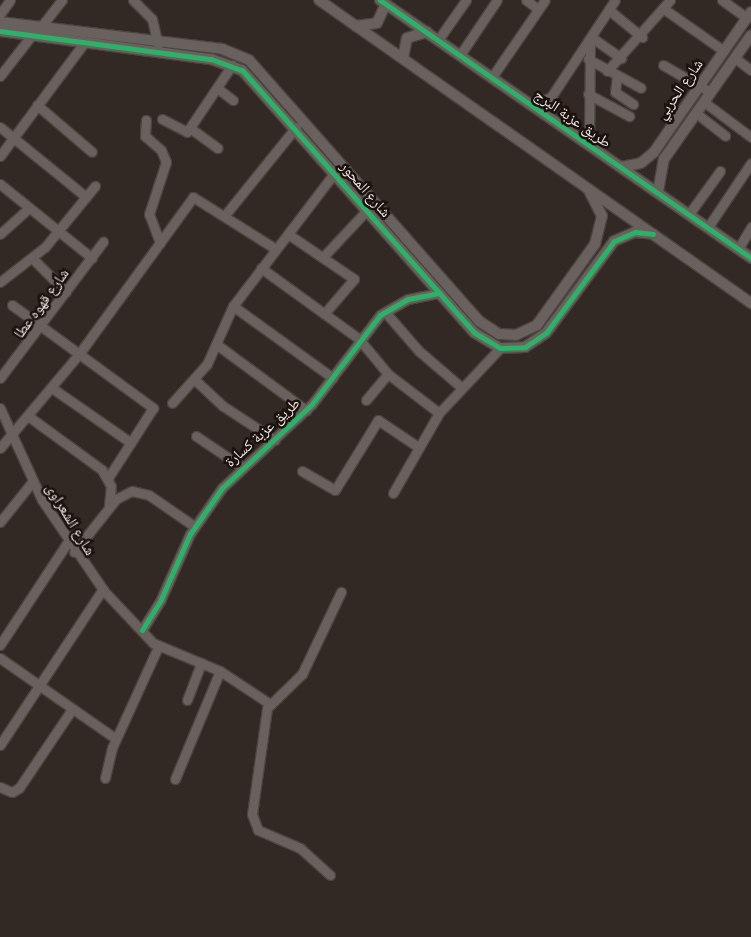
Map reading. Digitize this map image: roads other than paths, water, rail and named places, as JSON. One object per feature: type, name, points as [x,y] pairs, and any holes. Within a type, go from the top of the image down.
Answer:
[{"type":"street","points":[[0,14],[10,0]]},
{"type":"street","points":[[40,28],[62,0]]},
{"type":"street","points":[[133,0],[152,19],[158,44]]},
{"type":"street","points":[[319,0],[751,302]]},
{"type":"street","points":[[438,40],[466,0]]},
{"type":"street","points":[[460,55],[497,0]]},
{"type":"street","points":[[526,0],[538,8]]},
{"type":"street","points":[[492,78],[545,0]]},
{"type":"street","points":[[532,105],[551,97],[615,0]]},
{"type":"street","points":[[607,71],[642,36],[670,0]]},
{"type":"street","points":[[722,0],[749,15]]},
{"type":"street","points":[[355,26],[377,23],[387,2]]},
{"type":"street","name":"طريق عزبة البرج","points":[[387,2],[492,78],[751,258]]},
{"type":"street","points":[[664,9],[724,51]]},
{"type":"street","points":[[609,10],[642,36]]},
{"type":"street","name":"شارع الحربي","points":[[622,167],[638,165],[651,155],[749,15]]},
{"type":"street","name":"شارع المحور","points":[[0,22],[236,53],[260,69],[493,332],[516,335],[537,325],[597,240],[602,216],[590,190]]},
{"type":"street","name":"شارع المحور","points":[[0,31],[232,65],[250,76],[479,337],[500,348]]},
{"type":"street","points":[[403,58],[407,38],[427,32]]},
{"type":"street","name":"شارع الحربي","points":[[658,192],[662,162],[751,35]]},
{"type":"street","points":[[0,76],[31,36]]},
{"type":"street","points":[[591,37],[621,58]]},
{"type":"street","points":[[589,145],[588,59],[591,37]]},
{"type":"street","points":[[0,156],[84,43]]},
{"type":"street","points":[[734,58],[751,70]]},
{"type":"street","points":[[588,59],[641,88]]},
{"type":"street","points":[[162,118],[183,132],[190,128],[232,65]]},
{"type":"street","points":[[663,65],[710,92]]},
{"type":"street","points":[[617,76],[615,92],[633,104]]},
{"type":"street","points":[[217,88],[233,100]]},
{"type":"street","points":[[588,94],[630,116]]},
{"type":"street","points":[[279,107],[288,100]]},
{"type":"street","points":[[704,102],[751,137]]},
{"type":"street","points":[[37,105],[92,152]]},
{"type":"street","points":[[696,113],[725,136]]},
{"type":"street","points":[[146,120],[145,136],[161,150],[166,162],[149,214],[160,242]]},
{"type":"street","points":[[0,127],[86,198]]},
{"type":"street","points":[[190,128],[218,148]]},
{"type":"street","points":[[225,215],[296,128]]},
{"type":"street","points":[[708,227],[751,163]]},
{"type":"street","points":[[689,214],[720,171]]},
{"type":"street","points":[[172,403],[194,380],[216,344],[233,306],[335,172]]},
{"type":"street","points":[[0,184],[56,233],[92,258]]},
{"type":"street","points":[[0,282],[32,258],[56,233],[95,186]]},
{"type":"street","points":[[0,448],[79,354],[193,197],[225,215],[276,249]]},
{"type":"street","points":[[0,234],[28,209]]},
{"type":"street","points":[[323,257],[367,210]]},
{"type":"street","points":[[738,249],[751,227]]},
{"type":"street","points":[[393,493],[418,446],[439,414],[461,387],[500,348],[519,348],[541,337],[607,247],[631,233],[654,234]]},
{"type":"street","points":[[288,234],[354,280],[324,314]]},
{"type":"street","points":[[597,240],[607,247]]},
{"type":"street","name":"شارع قهوه عطا","points":[[0,378],[41,327],[103,242]]},
{"type":"street","points":[[32,258],[66,292]]},
{"type":"street","points":[[261,268],[359,339],[388,374],[439,414]]},
{"type":"street","name":"طريق عزبة كسارة","points":[[142,630],[162,599],[194,526],[242,467],[275,440],[306,410],[333,378],[359,339],[384,312],[408,300],[439,293]]},
{"type":"street","points":[[12,305],[153,408],[108,478]]},
{"type":"street","points":[[233,306],[333,378]]},
{"type":"street","points":[[384,312],[419,351],[461,387]]},
{"type":"street","points":[[216,344],[306,410]]},
{"type":"street","points":[[366,400],[388,374]]},
{"type":"street","points":[[194,380],[223,406],[275,440]]},
{"type":"street","points":[[52,388],[131,443]]},
{"type":"street","name":"شارع الشعراوى","points":[[0,408],[10,436],[32,482],[69,540],[74,552],[103,589],[158,647]]},
{"type":"street","points":[[28,416],[108,478],[112,495],[108,508]]},
{"type":"street","points":[[302,471],[335,490],[378,420],[418,446]]},
{"type":"street","points":[[196,436],[242,467]]},
{"type":"street","points":[[0,522],[32,482]]},
{"type":"street","points":[[74,552],[108,508],[121,495],[138,491],[194,526]]},
{"type":"street","points":[[0,645],[69,540]]},
{"type":"street","points":[[0,745],[103,589]]},
{"type":"street","points":[[330,875],[300,848],[258,830],[252,820],[270,704],[302,674],[341,592]]},
{"type":"street","points":[[105,778],[116,740],[158,647],[220,671],[270,704]]},
{"type":"street","points":[[0,658],[116,740]]},
{"type":"street","points":[[187,700],[201,663]]},
{"type":"street","points":[[175,778],[220,671]]},
{"type":"street","points":[[0,787],[12,792],[19,788],[72,708]]}]
